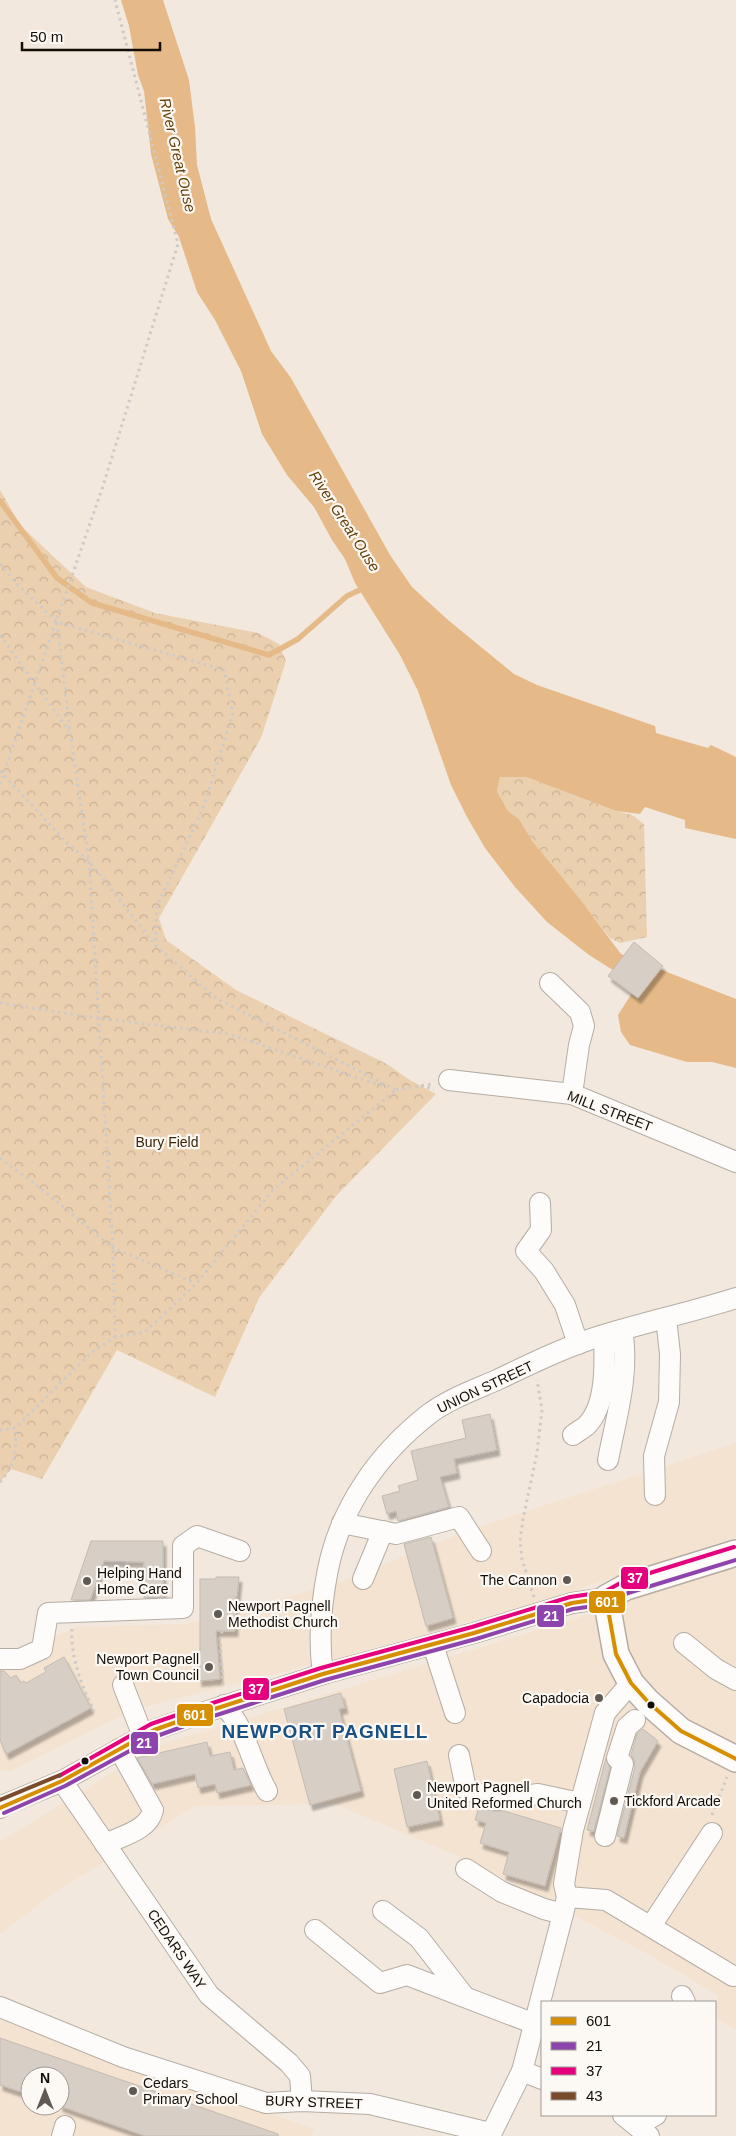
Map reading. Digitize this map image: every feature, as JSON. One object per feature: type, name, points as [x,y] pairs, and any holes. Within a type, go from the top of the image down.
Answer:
[{"type":"main road","points":[[736,1553],[626,1587],[606,1598],[616,1654],[631,1683],[648,1702],[681,1731],[736,1759]]},
{"type":"street","points":[[550,982],[580,1012],[584,1026],[579,1045],[572,1094]]},
{"type":"street","name":"MILL STREET","points":[[449,1080],[572,1094],[736,1162]]},
{"type":"street","points":[[540,1203],[541,1230],[526,1251],[544,1271],[565,1305],[578,1344]]},
{"type":"street","name":"UNION STREET","points":[[323,1674],[320,1651],[322,1599],[333,1546],[342,1523],[365,1480],[396,1444],[430,1413],[458,1397],[578,1344],[736,1298]]},
{"type":"street","points":[[655,1495],[654,1456],[669,1402],[670,1354],[666,1318]]},
{"type":"street","points":[[573,1435],[586,1426],[596,1411],[603,1386],[605,1365],[613,1333]]},
{"type":"street","points":[[608,1460],[623,1381],[626,1348],[613,1333]]},
{"type":"street","points":[[342,1523],[396,1534],[459,1517],[481,1551]]},
{"type":"street","points":[[363,1579],[383,1531]]},
{"type":"street","points":[[0,1659],[20,1659],[42,1649],[48,1614],[74,1611],[123,1612],[183,1608],[183,1546],[198,1536],[240,1550]]},
{"type":"street","points":[[1,1804],[62,1781],[154,1730],[224,1706],[323,1674],[539,1615],[572,1603],[606,1598]]},
{"type":"street","points":[[684,1644],[716,1669],[736,1680]]},
{"type":"street","points":[[433,1645],[455,1712]]},
{"type":"street","points":[[490,2134],[522,2071],[565,1905],[564,1884],[573,1830],[605,1713],[631,1683]]},
{"type":"street","points":[[124,1685],[143,1736]]},
{"type":"street","points":[[224,1706],[232,1714],[251,1752],[260,1780],[267,1791]]},
{"type":"street","points":[[605,1836],[623,1764],[617,1758],[627,1727],[635,1720]]},
{"type":"street","points":[[105,1844],[141,1828],[151,1817],[153,1810],[119,1749]]},
{"type":"street","points":[[459,1755],[466,1789],[496,1800],[538,1794],[580,1803]]},
{"type":"street","name":"CEDARS WAY","points":[[62,1781],[209,1995],[289,2063],[300,2076],[302,2101]]},
{"type":"street","points":[[650,1926],[712,1833]]},
{"type":"street","points":[[466,1869],[502,1892],[544,1909],[606,1900],[733,1976]]},
{"type":"street","points":[[383,1911],[418,1938],[464,1996]]},
{"type":"street","points":[[315,1930],[380,1983],[407,1974],[534,2024]]},
{"type":"street","name":"BURY STREET","points":[[0,2007],[124,2057],[266,2103],[302,2101],[370,2104],[490,2134]]},
{"type":"street","points":[[522,2071],[541,2079]]},
{"type":"street","points":[[637,2125],[654,2116]]},
{"type":"path","points":[[0,784],[103,486],[178,244],[115,0]]},
{"type":"path","points":[[0,564],[18,586],[57,622],[224,670],[233,714],[203,808],[157,906],[155,945]]},
{"type":"path","points":[[57,622],[70,731],[89,861],[97,1018],[113,1248],[115,1336]]},
{"type":"path","points":[[0,635],[70,731]]},
{"type":"path","points":[[0,771],[67,843],[89,861],[155,945],[216,998],[396,1090]]},
{"type":"path","points":[[0,1003],[97,1018],[229,1034],[396,1090],[420,1086]]},
{"type":"path","points":[[0,1430],[15,1428],[92,1352],[115,1336],[145,1332],[196,1284],[273,1190],[396,1090]]},
{"type":"path","points":[[0,1158],[44,1191],[113,1248],[196,1284]]},
{"type":"path","points":[[534,1364],[542,1410],[537,1453],[520,1541],[522,1559],[539,1615]]},
{"type":"path","points":[[0,1482],[11,1469],[17,1448],[15,1428]]},
{"type":"path","points":[[74,1611],[71,1645],[88,1699],[94,1711]]},
{"type":"path","points":[[222,1631],[220,1640],[224,1706]]},
{"type":"path","points":[[712,1833],[712,1812],[736,1759]]},
{"type":"shaded area","points":[[736,1443],[736,1537],[548,1599],[350,1655],[135,1709],[11,1771],[0,1770],[0,1660],[77,1627],[185,1624],[338,1583],[464,1532]]},
{"type":"shaded area","points":[[736,1564],[736,2029],[716,2019],[718,1995],[648,1954],[468,1860],[335,1804],[195,1806],[58,1890],[0,1934],[0,1842],[153,1747],[577,1618]]},
{"type":"shaded area","name":"Cedars Primary School","points":[[0,2019],[314,2129],[310,2136],[0,2136]]},
{"type":"green space","name":"Bury Field","points":[[0,490],[21,526],[86,587],[155,613],[258,633],[279,644],[286,661],[261,738],[159,918],[166,940],[236,990],[387,1064],[410,1080],[436,1094],[336,1196],[259,1298],[215,1397],[117,1350],[42,1479],[11,1469],[0,1482]]},
{"type":"green space","points":[[500,777],[526,777],[616,811],[632,815],[644,824],[647,937],[620,943],[610,938],[533,842],[519,819],[508,811],[497,791]]},
{"type":"water","name":"River Great Ouse","points":[[121,0],[163,0],[189,80],[195,127],[197,165],[211,219],[271,351],[291,378],[390,555],[412,587],[448,620],[514,674],[537,685],[655,726],[656,733],[708,748],[711,745],[736,757],[736,839],[685,828],[685,820],[645,807],[640,814],[616,811],[526,777],[500,777],[497,791],[508,811],[519,819],[533,842],[579,898],[621,954],[736,999],[736,1068],[712,1062],[687,1062],[630,1045],[621,1032],[618,1015],[634,990],[616,972],[589,955],[547,922],[515,887],[485,848],[467,817],[451,785],[418,691],[400,655],[355,583],[345,559],[314,507],[287,475],[262,434],[241,371],[215,320],[197,292],[179,237],[168,219],[151,154],[144,91],[138,75],[129,26]]},
{"type":"building","points":[[634,942],[663,966],[638,998],[608,976]]},
{"type":"building","points":[[490,1414],[497,1450],[454,1459],[457,1473],[440,1477],[449,1507],[398,1521],[396,1511],[387,1514],[382,1496],[400,1491],[398,1486],[418,1480],[411,1451],[466,1438],[462,1420]]},
{"type":"building","points":[[431,1537],[453,1618],[426,1626],[404,1544]]},
{"type":"building","name":"Helping Hand Home Care","points":[[91,1541],[163,1541],[163,1597],[144,1598],[144,1562],[104,1561],[90,1600],[71,1600]]},
{"type":"building","name":"Newport Pagnell Methodist Church","points":[[216,1577],[239,1577],[237,1597],[235,1597],[235,1631],[216,1631],[220,1679],[199,1681],[197,1654],[200,1654],[200,1579],[216,1579]]},
{"type":"building","points":[[64,1657],[91,1708],[6,1754],[0,1740],[0,1671],[4,1671],[11,1678],[16,1675],[21,1683],[24,1681],[26,1683],[46,1672],[44,1668]]},
{"type":"building","points":[[341,1693],[345,1708],[339,1709],[361,1791],[310,1805],[284,1709]]},
{"type":"building","points":[[643,1729],[658,1741],[640,1772],[624,1838],[617,1836],[635,1767],[631,1755],[637,1734]]},
{"type":"building","points":[[207,1742],[210,1756],[230,1752],[234,1770],[243,1768],[251,1785],[217,1793],[215,1784],[198,1788],[195,1774],[152,1784],[137,1758]]},
{"type":"building","points":[[606,1758],[610,1768],[594,1831],[587,1830]]},
{"type":"building","name":"Newport Pagnell United Reformed Church","points":[[427,1761],[440,1820],[407,1827],[394,1769]]},
{"type":"building","points":[[479,1807],[492,1811],[504,1811],[561,1828],[545,1886],[503,1874],[509,1852],[480,1843],[486,1823],[475,1820]]},
{"type":"building","points":[[0,2038],[278,2134],[278,2136],[145,2136],[70,2110],[70,2066],[20,2066],[20,2092],[0,2085]]},
{"type":"waterway","points":[[0,501],[57,578],[92,603],[269,655],[298,639],[347,596],[366,587]]},
{"type":"transit line","name":"37","points":[[59,1776],[151,1724],[194,1709],[321,1668],[472,1627],[570,1597],[604,1592],[624,1581],[734,1547]]},
{"type":"transit line","name":"21","points":[[4,1813],[65,1786],[157,1736],[198,1721],[325,1680],[476,1639],[573,1609],[608,1604],[628,1593],[736,1560]]},
{"type":"transit line","name":"601","points":[[0,1808],[62,1781],[154,1730],[196,1715],[323,1674],[474,1633],[572,1603],[606,1598],[616,1654],[631,1683],[648,1702],[681,1731],[736,1759]]},
{"type":"transit line","name":"43","points":[[0,1800],[60,1775]]},
{"type":"place","name":"The Cannon","points":[[567,1580]]},
{"type":"place","name":"Helping Hand Home Care","points":[[87,1581]]},
{"type":"place","name":"Newport Pagnell Methodist Church","points":[[218,1614]]},
{"type":"place","name":"Newport Pagnell Town Council","points":[[209,1667]]},
{"type":"place","name":"Capadocia","points":[[599,1698]]},
{"type":"place","name":"Newport Pagnell United Reformed Church","points":[[417,1795]]},
{"type":"place","name":"Tickford Arcade","points":[[614,1801]]},
{"type":"place","name":"Cedars Primary School","points":[[133,2091]]},
{"type":"district","name":"NEWPORT PAGNELL","points":[[325,1731]]}]
